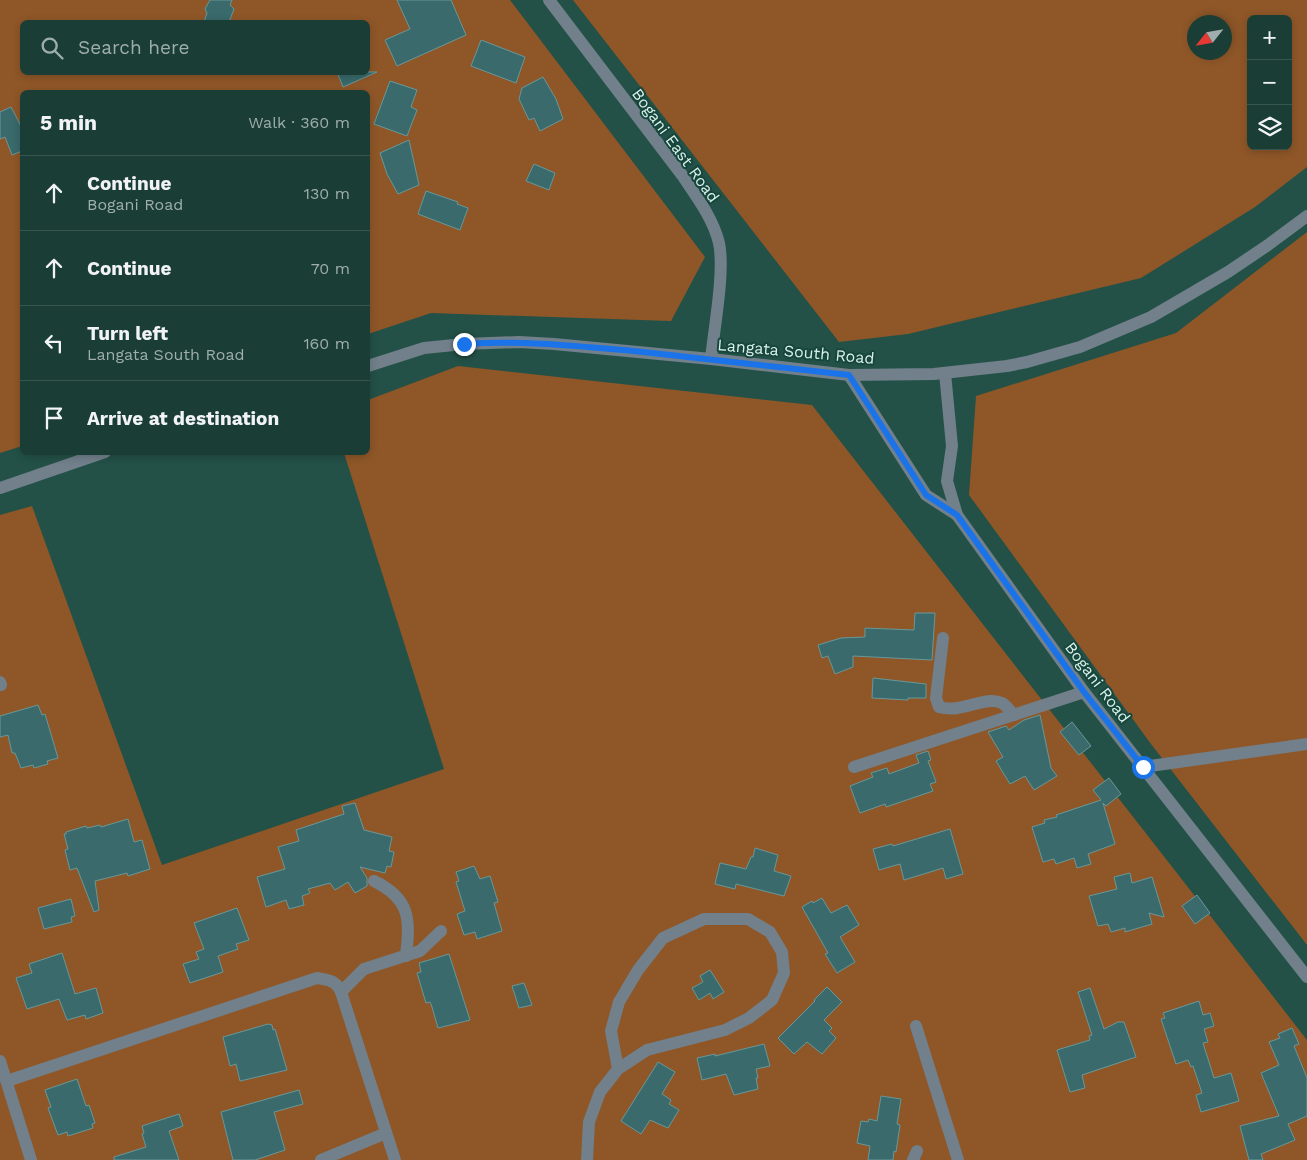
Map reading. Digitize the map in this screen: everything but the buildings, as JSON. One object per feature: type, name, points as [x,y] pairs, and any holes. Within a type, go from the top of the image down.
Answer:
[{"type":"street","name":"Bogani East Road","points":[[549,0],[682,175],[712,224],[719,244],[720,261],[719,289],[711,359]]},
{"type":"street","name":"Langata South Road","points":[[370,365],[424,348],[483,342],[537,342],[849,375],[945,373],[1027,362],[1080,347],[1151,317],[1205,286],[1268,245],[1307,216]]},
{"type":"street","name":"Bogani Road","points":[[945,373],[952,446],[947,481],[957,515],[1084,692],[1307,977]]},
{"type":"street","points":[[849,375],[926,495],[957,515]]},
{"type":"street","points":[[0,488],[96,455]]},
{"type":"street","points":[[943,638],[936,698],[939,707],[948,710],[968,707],[990,700],[1004,704],[1014,715]]},
{"type":"street","points":[[854,767],[1084,692]]},
{"type":"street","points":[[1143,767],[1307,744]]},
{"type":"street","points":[[374,881],[389,888],[400,901],[406,913],[409,927],[406,956]]},
{"type":"street","points":[[587,1160],[589,1122],[600,1092],[618,1068],[647,1050],[725,1030],[749,1018],[772,1000],[784,974],[782,952],[770,932],[748,920],[704,919],[663,938],[638,970],[619,1002],[611,1032],[618,1068]]},
{"type":"street","points":[[341,992],[364,969],[420,951],[441,931]]},
{"type":"street","points":[[7,1081],[317,978],[332,980],[341,992],[395,1160]]},
{"type":"street","points":[[916,1026],[958,1160]]},
{"type":"street","points":[[0,1061],[31,1160]]},
{"type":"street","points":[[321,1160],[386,1133]]},
{"type":"shaded area","points":[[0,0],[510,0],[705,257],[671,321],[431,313],[370,333],[370,90],[20,90],[20,447],[0,453]]},
{"type":"shaded area","points":[[573,0],[1307,0],[1307,167],[1255,207],[1141,278],[908,334],[839,342]]},
{"type":"shaded area","points":[[1307,232],[1307,945],[1151,744],[969,495],[976,396],[1176,333]]},
{"type":"shaded area","points":[[458,366],[812,405],[1307,1040],[1307,1160],[0,1160],[0,515],[32,506],[162,865],[444,769],[345,455],[370,455],[370,399]]},
{"type":"route","points":[[464,344],[537,342],[849,375],[926,495],[957,515],[1084,692],[1143,767]]}]
